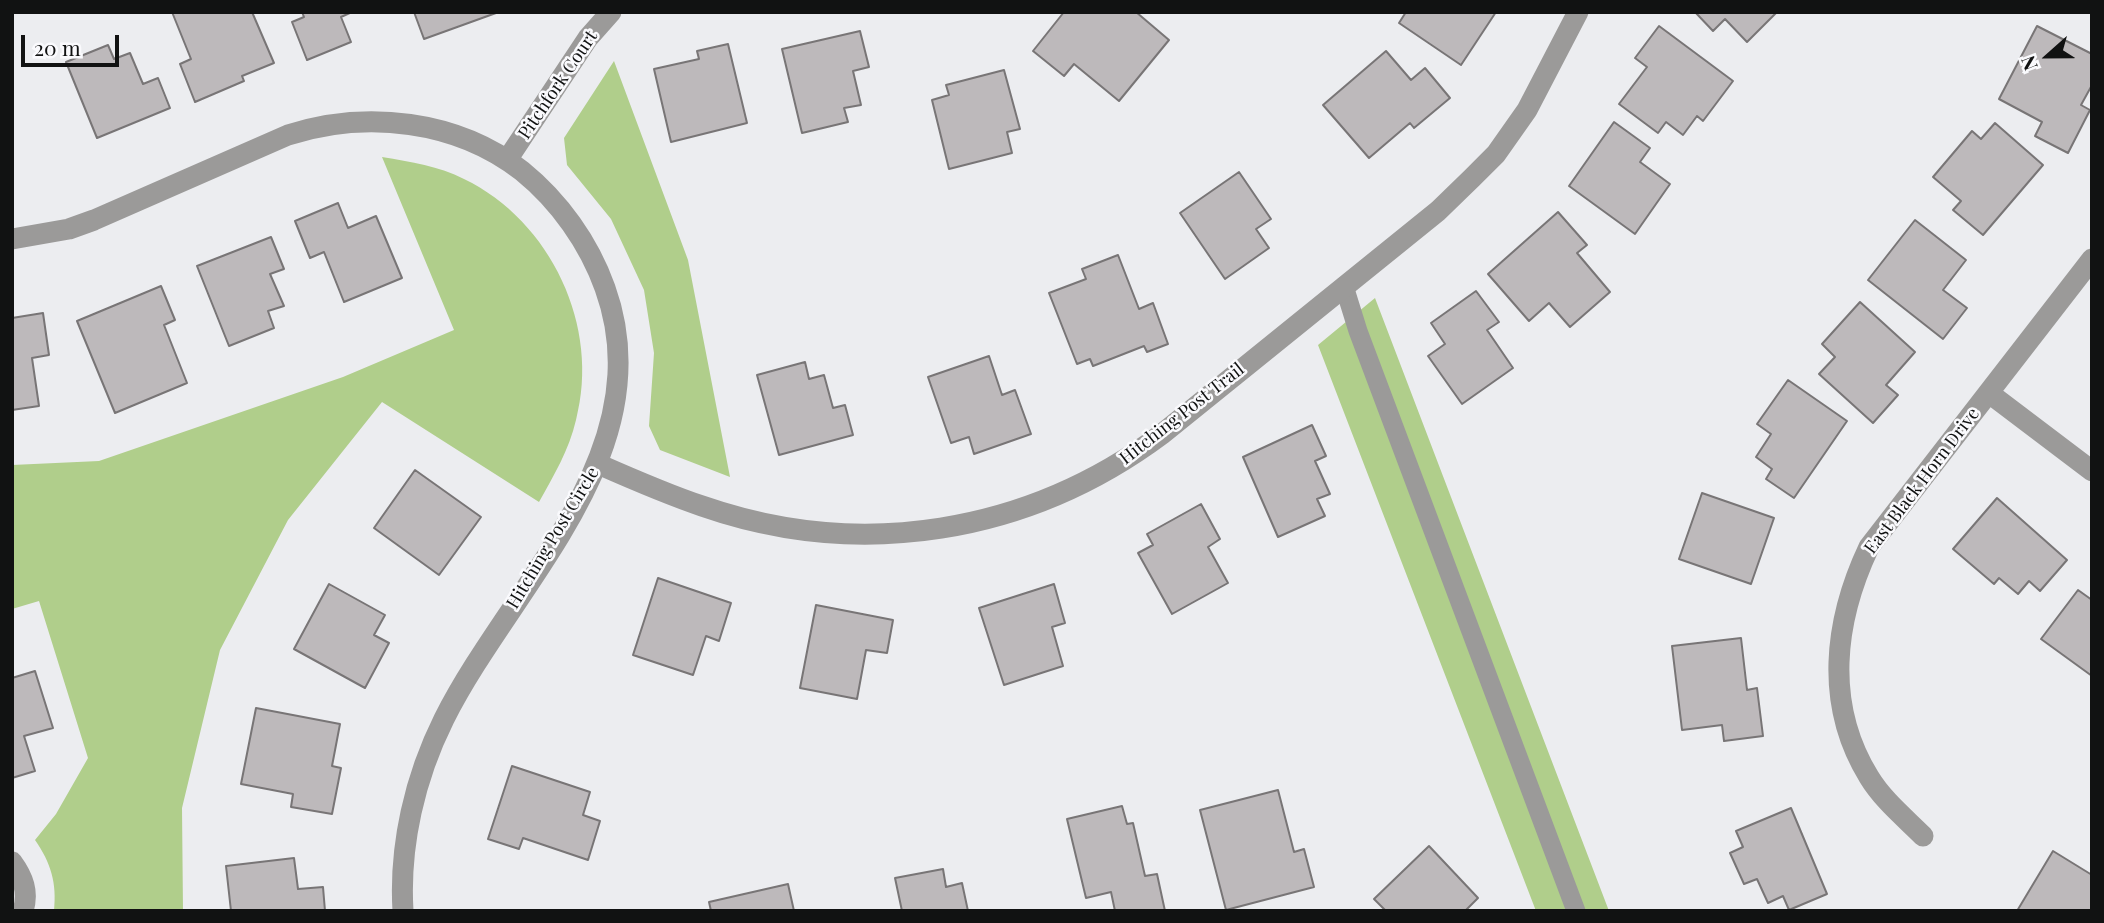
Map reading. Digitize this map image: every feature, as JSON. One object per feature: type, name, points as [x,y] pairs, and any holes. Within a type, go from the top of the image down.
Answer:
[{"type":"street","name":"Pitchfork Court","points":[[507,160],[588,38],[611,12]]},
{"type":"street","name":"Hitching Post Trail","points":[[597,464],[703,507],[814,531],[891,535],[994,519],[1065,493],[1139,451],[1438,211],[1496,154],[1539,89],[1578,12]]},
{"type":"street","name":"Hitching Post Circle","points":[[12,239],[69,229],[288,135],[318,125],[387,122],[427,128],[477,144],[507,160],[531,179],[569,221],[586,246],[609,299],[615,323],[618,374],[610,432],[580,499],[456,697],[430,751],[410,819],[402,876],[403,911]]},
{"type":"street","name":"East Black Horn Drive","points":[[1923,836],[1882,796],[1859,759],[1840,695],[1839,636],[1849,594],[1869,547],[2092,259]]},
{"type":"street","points":[[1989,393],[2092,471]]},
{"type":"street","points":[[12,862],[24,885],[26,901],[23,911]]},
{"type":"lane","points":[[1344,286],[1358,331],[1576,911]]},
{"type":"green space","points":[[614,61],[688,260],[730,477],[660,450],[649,426],[654,353],[644,290],[611,219],[567,165],[564,138]]},
{"type":"green space","points":[[382,157],[435,168],[464,179],[495,198],[522,221],[544,249],[562,280],[574,314],[581,349],[582,385],[576,420],[565,452],[539,502],[382,402],[288,520],[220,650],[182,808],[183,911],[54,911],[52,874],[35,840],[56,814],[88,758],[39,601],[12,609],[12,465],[99,461],[343,377],[454,330]]},
{"type":"green space","points":[[1375,298],[1609,911],[1536,911],[1318,345]]},
{"type":"building","points":[[172,12],[252,12],[274,63],[242,76],[244,81],[195,102],[180,64],[191,59]]},
{"type":"building","points":[[302,12],[352,12],[341,17],[351,42],[307,60],[292,22],[304,17]]},
{"type":"building","points":[[414,12],[496,12],[496,13],[424,39]]},
{"type":"building","points":[[1064,12],[1136,12],[1169,40],[1119,101],[1074,64],[1064,76],[1033,51]]},
{"type":"building","points":[[1406,12],[1496,12],[1461,65],[1399,23]]},
{"type":"building","points":[[1695,12],[1777,12],[1747,42],[1725,19],[1713,31]]},
{"type":"building","points":[[1659,26],[1733,81],[1703,121],[1697,116],[1683,135],[1666,122],[1658,133],[1619,104],[1647,67],[1635,58]]},
{"type":"building","points":[[2037,26],[2092,54],[2092,85],[2081,105],[2090,110],[2068,153],[2035,136],[2042,122],[1999,99]]},
{"type":"building","points":[[860,31],[869,67],[853,71],[861,105],[844,108],[848,122],[802,133],[782,49]]},
{"type":"building","points":[[728,44],[747,123],[671,142],[654,69],[699,59],[697,51]]},
{"type":"building","points":[[108,45],[114,59],[130,53],[143,84],[158,78],[170,108],[97,138],[66,62]]},
{"type":"building","points":[[1386,51],[1411,80],[1425,68],[1450,98],[1414,128],[1410,123],[1369,158],[1323,105]]},
{"type":"building","points":[[1004,70],[1020,129],[1007,132],[1012,153],[949,169],[932,100],[949,95],[946,85]]},
{"type":"building","points":[[1614,122],[1650,148],[1640,162],[1670,184],[1635,234],[1569,186]]},
{"type":"building","points":[[1995,123],[2043,165],[1983,235],[1953,210],[1961,201],[1933,177],[1972,131],[1981,139]]},
{"type":"building","points":[[1239,172],[1271,219],[1256,229],[1269,248],[1225,279],[1180,213]]},
{"type":"building","points":[[338,203],[348,228],[376,216],[402,278],[344,302],[324,252],[310,258],[295,221]]},
{"type":"building","points":[[1558,212],[1587,245],[1577,253],[1610,292],[1570,327],[1549,303],[1529,321],[1488,274]]},
{"type":"building","points":[[1915,220],[1966,260],[1943,290],[1967,308],[1943,339],[1868,280]]},
{"type":"building","points":[[271,237],[284,269],[270,274],[284,306],[268,311],[274,328],[229,346],[197,266]]},
{"type":"building","points":[[1118,255],[1139,309],[1153,303],[1168,344],[1147,352],[1144,346],[1093,366],[1090,359],[1077,364],[1049,293],[1086,279],[1082,269]]},
{"type":"building","points":[[161,286],[175,320],[164,325],[187,383],[115,413],[77,321]]},
{"type":"building","points":[[1476,291],[1499,322],[1487,330],[1513,368],[1462,404],[1428,356],[1445,344],[1431,323]]},
{"type":"building","points":[[1860,302],[1915,352],[1886,385],[1898,395],[1873,423],[1819,374],[1835,357],[1822,344]]},
{"type":"building","points":[[43,313],[49,355],[32,358],[39,406],[12,410],[12,318]]},
{"type":"building","points":[[989,356],[1002,395],[1015,390],[1031,434],[974,454],[969,437],[951,443],[928,377]]},
{"type":"building","points":[[805,362],[809,379],[824,375],[833,408],[845,405],[853,435],[779,455],[757,375]]},
{"type":"building","points":[[1788,380],[1847,421],[1794,498],[1766,479],[1772,469],[1756,457],[1771,434],[1757,424]]},
{"type":"building","points":[[1312,425],[1326,456],[1315,461],[1330,494],[1317,499],[1325,516],[1278,537],[1243,457]]},
{"type":"building","points":[[415,470],[481,517],[439,575],[374,528]]},
{"type":"building","points":[[1702,493],[1774,518],[1751,584],[1679,559]]},
{"type":"building","points":[[1997,498],[2067,560],[2040,591],[2029,581],[2018,594],[1999,578],[1994,584],[1953,549]]},
{"type":"building","points":[[1201,504],[1220,539],[1208,547],[1228,583],[1172,614],[1138,553],[1153,545],[1147,534]]},
{"type":"building","points":[[658,578],[731,603],[719,641],[706,636],[693,675],[633,655]]},
{"type":"building","points":[[329,584],[385,615],[374,635],[389,643],[365,688],[294,649]]},
{"type":"building","points":[[1054,584],[1065,623],[1052,627],[1063,666],[1004,685],[979,608]]},
{"type":"building","points":[[2078,590],[2092,600],[2092,676],[2041,639]]},
{"type":"building","points":[[816,605],[893,620],[887,653],[866,650],[857,699],[800,688]]},
{"type":"building","points":[[1741,638],[1747,690],[1757,688],[1763,736],[1724,741],[1722,725],[1682,730],[1672,646]]},
{"type":"building","points":[[35,671],[53,728],[24,736],[35,771],[12,778],[12,678]]},
{"type":"building","points":[[256,708],[340,724],[332,766],[341,768],[332,814],[291,807],[293,794],[241,784]]},
{"type":"building","points":[[512,766],[590,792],[583,815],[600,821],[588,860],[523,838],[519,849],[488,839]]},
{"type":"building","points":[[1278,790],[1294,852],[1304,849],[1314,887],[1226,910],[1200,810]]},
{"type":"building","points":[[1122,806],[1127,824],[1133,823],[1145,876],[1157,874],[1165,911],[1115,911],[1111,892],[1086,898],[1067,819]]},
{"type":"building","points":[[1791,808],[1827,894],[1789,910],[1783,896],[1768,903],[1757,879],[1744,884],[1730,853],[1743,847],[1736,831]]},
{"type":"building","points":[[1429,846],[1478,898],[1465,911],[1386,911],[1374,899]]},
{"type":"building","points":[[2053,851],[2092,875],[2092,911],[2017,911]]},
{"type":"building","points":[[294,858],[298,889],[323,887],[325,911],[231,911],[226,866]]},
{"type":"building","points":[[943,869],[946,887],[962,883],[968,911],[902,911],[895,878]]},
{"type":"building","points":[[788,884],[794,911],[711,911],[709,902]]}]
